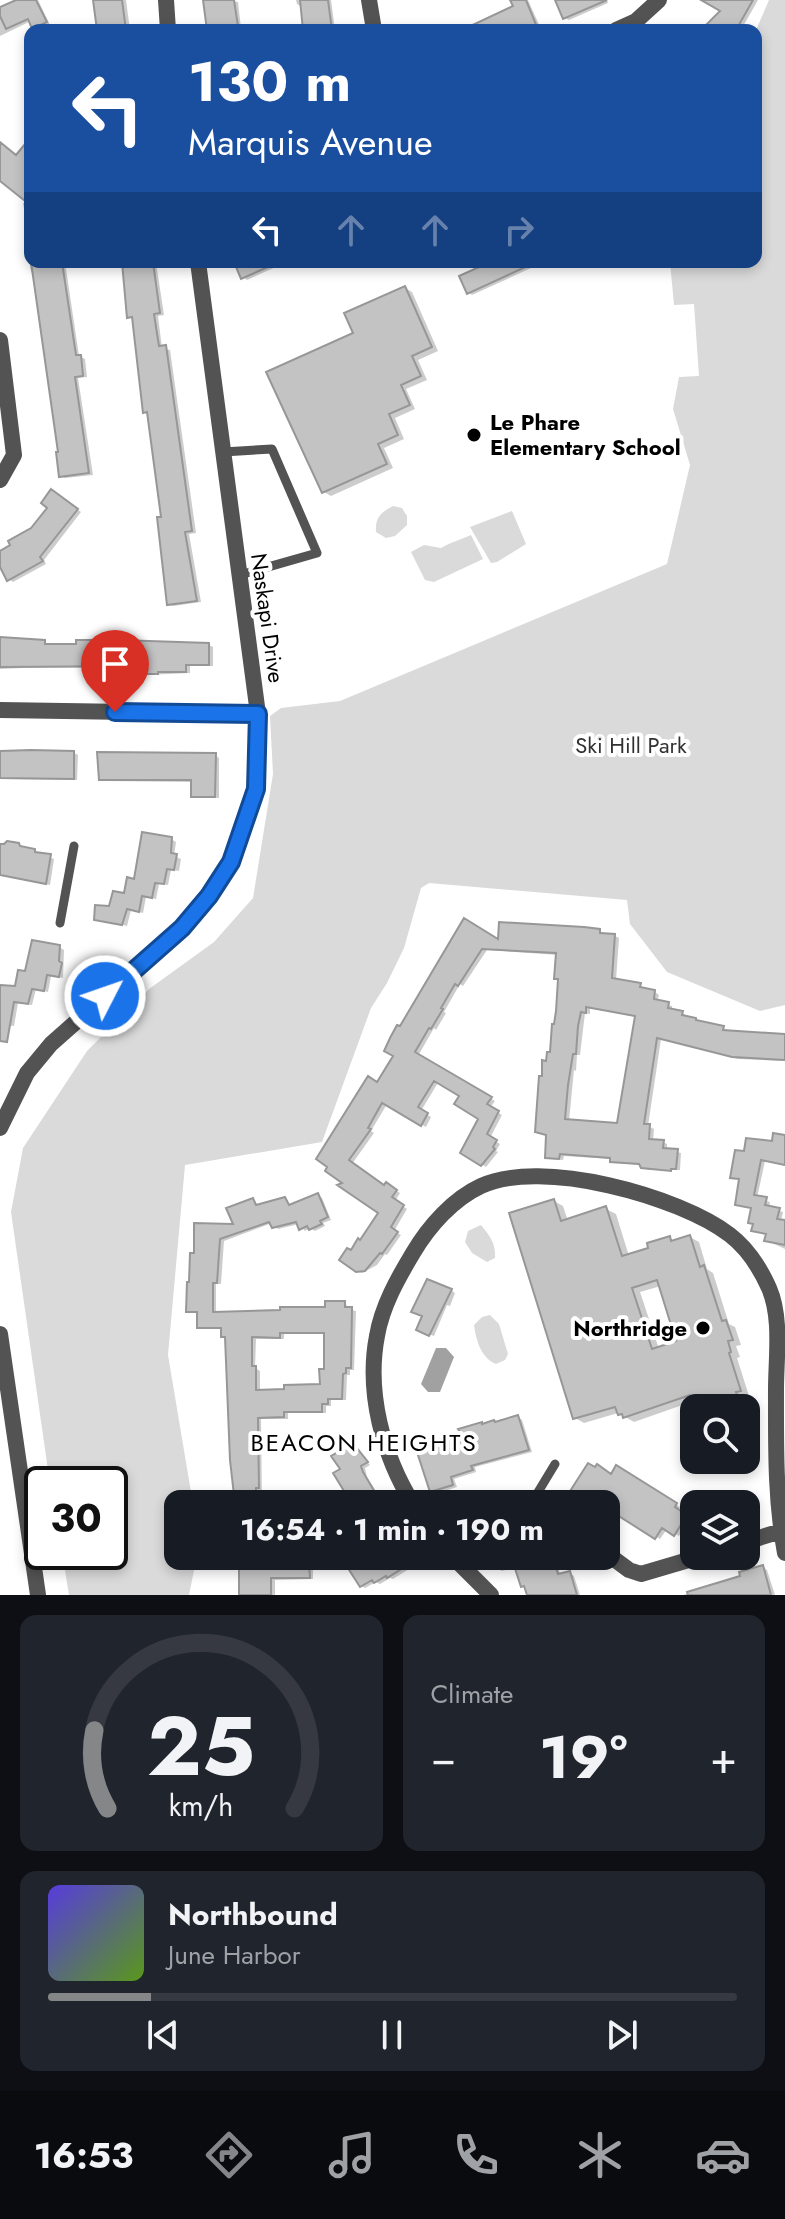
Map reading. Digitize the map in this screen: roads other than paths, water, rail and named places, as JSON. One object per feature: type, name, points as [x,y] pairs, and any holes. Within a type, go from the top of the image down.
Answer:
[{"type":"street","points":[[166,0],[168,24]]},
{"type":"street","points":[[369,0],[373,24]]},
{"type":"street","points":[[629,24],[659,0]]},
{"type":"street","name":"Naskapi Drive","points":[[0,1128],[27,1073],[51,1044],[182,928],[209,896],[231,862],[256,789],[258,714],[199,268]]},
{"type":"street","points":[[0,340],[14,455],[0,480]]},
{"type":"street","points":[[0,710],[258,714]]},
{"type":"street","points":[[406,1490],[386,1446],[373,1393],[377,1336],[398,1278],[432,1225],[462,1197],[481,1186],[523,1176],[572,1179],[664,1200],[689,1210],[730,1235],[749,1253],[769,1288],[776,1318],[776,1464],[785,1553]]},
{"type":"street","points":[[0,1342],[38,1595]]},
{"type":"street","points":[[760,1538],[781,1531]]},
{"type":"street","points":[[620,1563],[641,1574],[680,1562]]},
{"type":"street","points":[[466,1570],[491,1595]]},
{"type":"lane","points":[[223,452],[272,449],[317,553],[240,575]]},
{"type":"lane","points":[[60,923],[74,846]]},
{"type":"lane","points":[[541,1490],[555,1464]]},
{"type":"place","name":"Le Phare Elementary School","points":[[474,435]]},
{"type":"place","name":"Northridge","points":[[703,1328]]},
{"type":"district","name":"BEACON HEIGHTS","points":[[364,1443]]},
{"type":"park label","name":"Ski Hill Park","points":[[631,745]]}]
